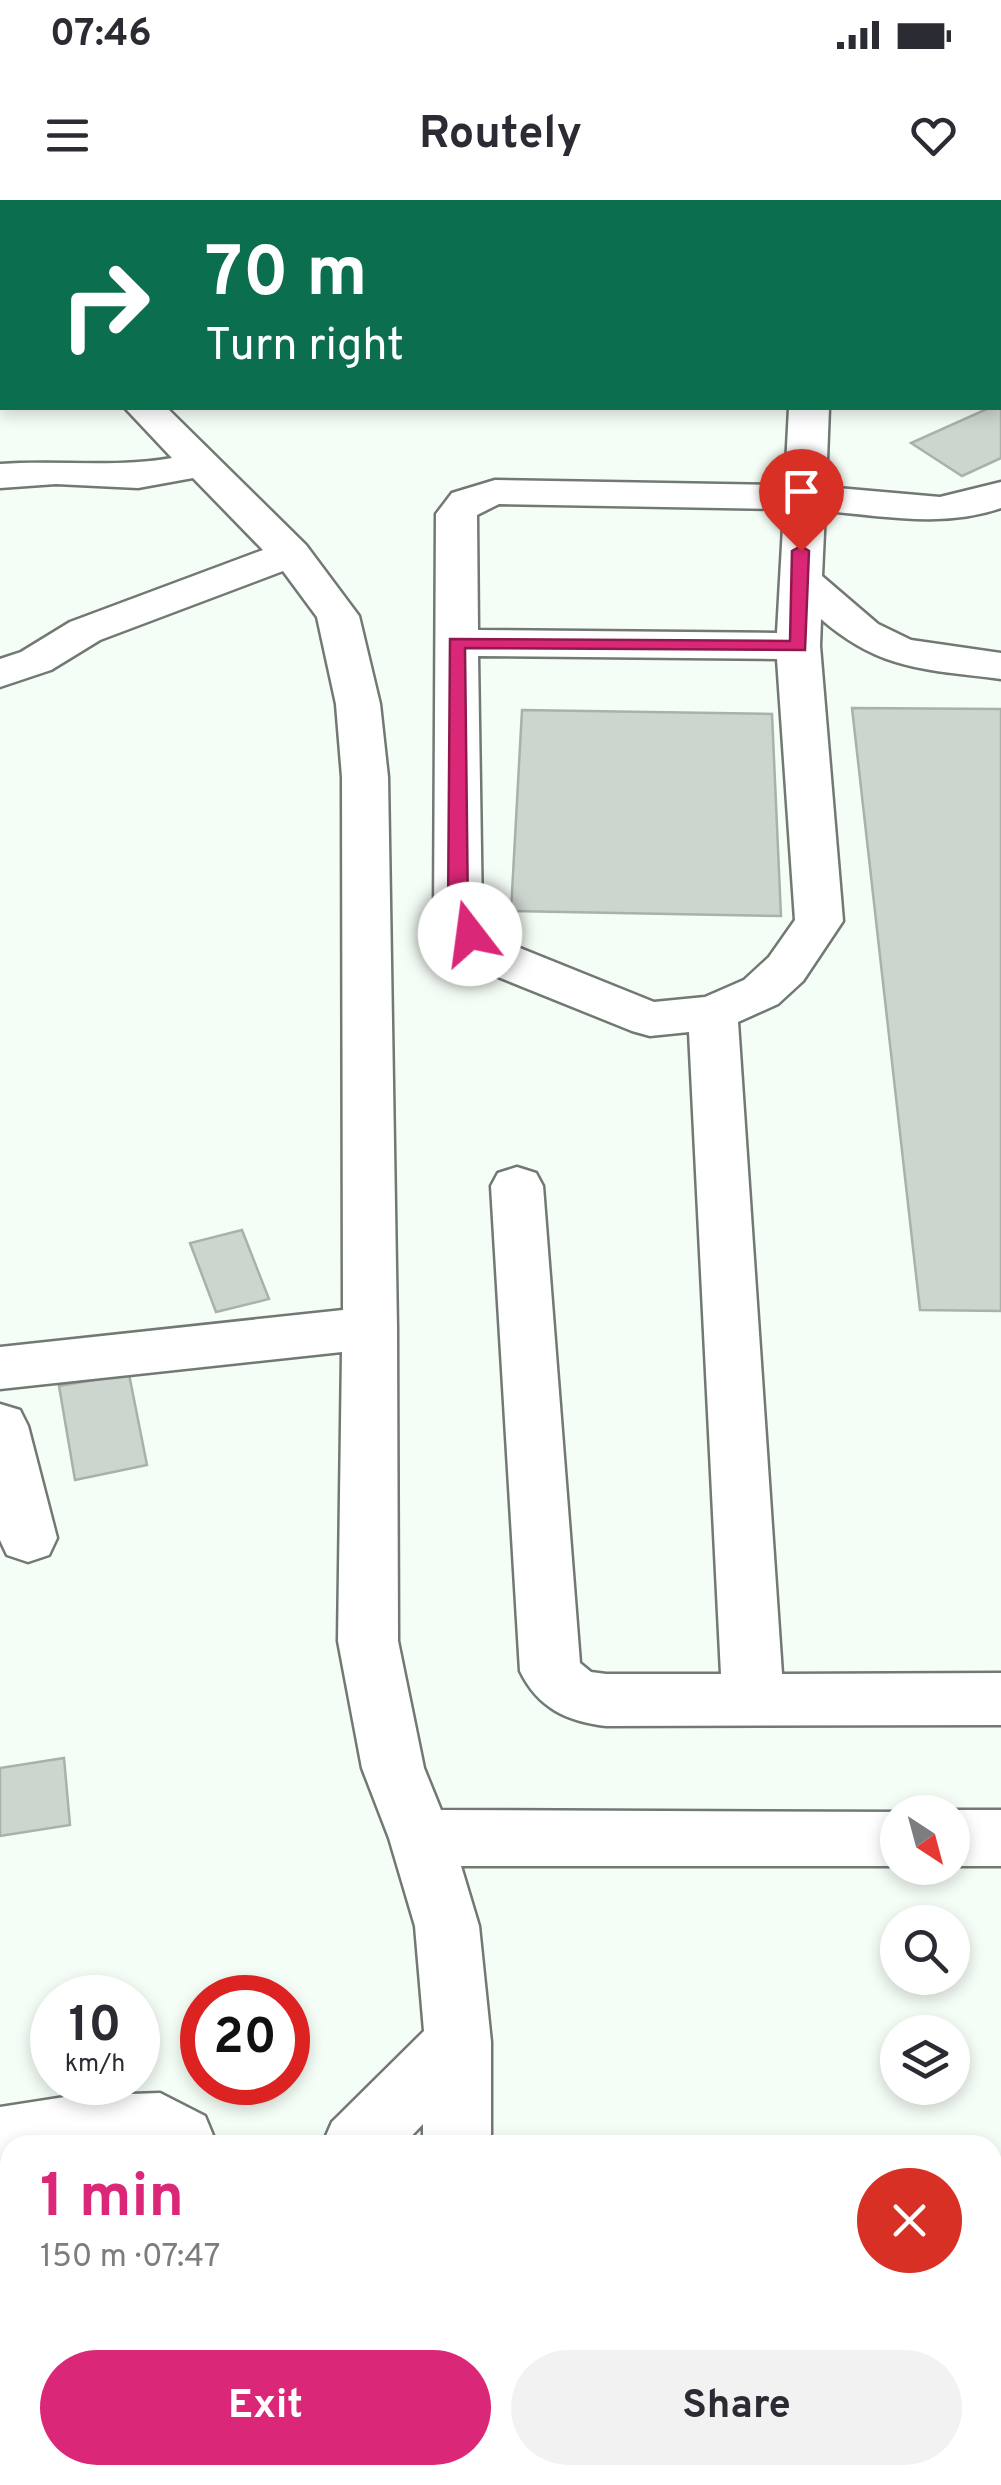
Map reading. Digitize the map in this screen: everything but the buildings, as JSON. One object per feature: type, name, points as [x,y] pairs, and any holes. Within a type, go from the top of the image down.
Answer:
[{"type":"street","points":[[147,410],[291,554],[338,616],[358,704],[365,777],[370,1328],[368,1641],[393,1768],[422,1838],[447,1926],[458,2042],[457,2135]]},
{"type":"street","points":[[809,410],[804,497],[800,578],[798,646],[819,921],[786,969],[761,992],[713,1013],[650,1019],[483,952],[458,917],[456,514],[466,502],[496,492],[804,497],[940,509],[963,507],[1001,494]]},
{"type":"street","points":[[0,476],[56,472],[138,476],[204,464]]},
{"type":"street","points":[[0,674],[36,661],[104,623],[291,554]]},
{"type":"street","points":[[800,578],[863,634],[900,652],[1001,666]]},
{"type":"street","points":[[456,643],[798,646]]},
{"type":"street","points":[[713,1013],[754,1700]]},
{"type":"street","points":[[517,1186],[550,1671],[562,1688],[578,1696],[1001,1699]]},
{"type":"street","points":[[0,1368],[370,1328]]},
{"type":"street","points":[[0,1426],[28,1538]]},
{"type":"street","points":[[422,1838],[880,1838]]},
{"type":"street","points":[[970,1838],[1001,1838]]},
{"type":"street","points":[[366,2135],[458,2042]]},
{"type":"street","points":[[30,2135],[71,2128],[160,2125],[175,2135]]},
{"type":"route","points":[[470,934],[458,917],[456,643],[798,646],[801,551]]}]
